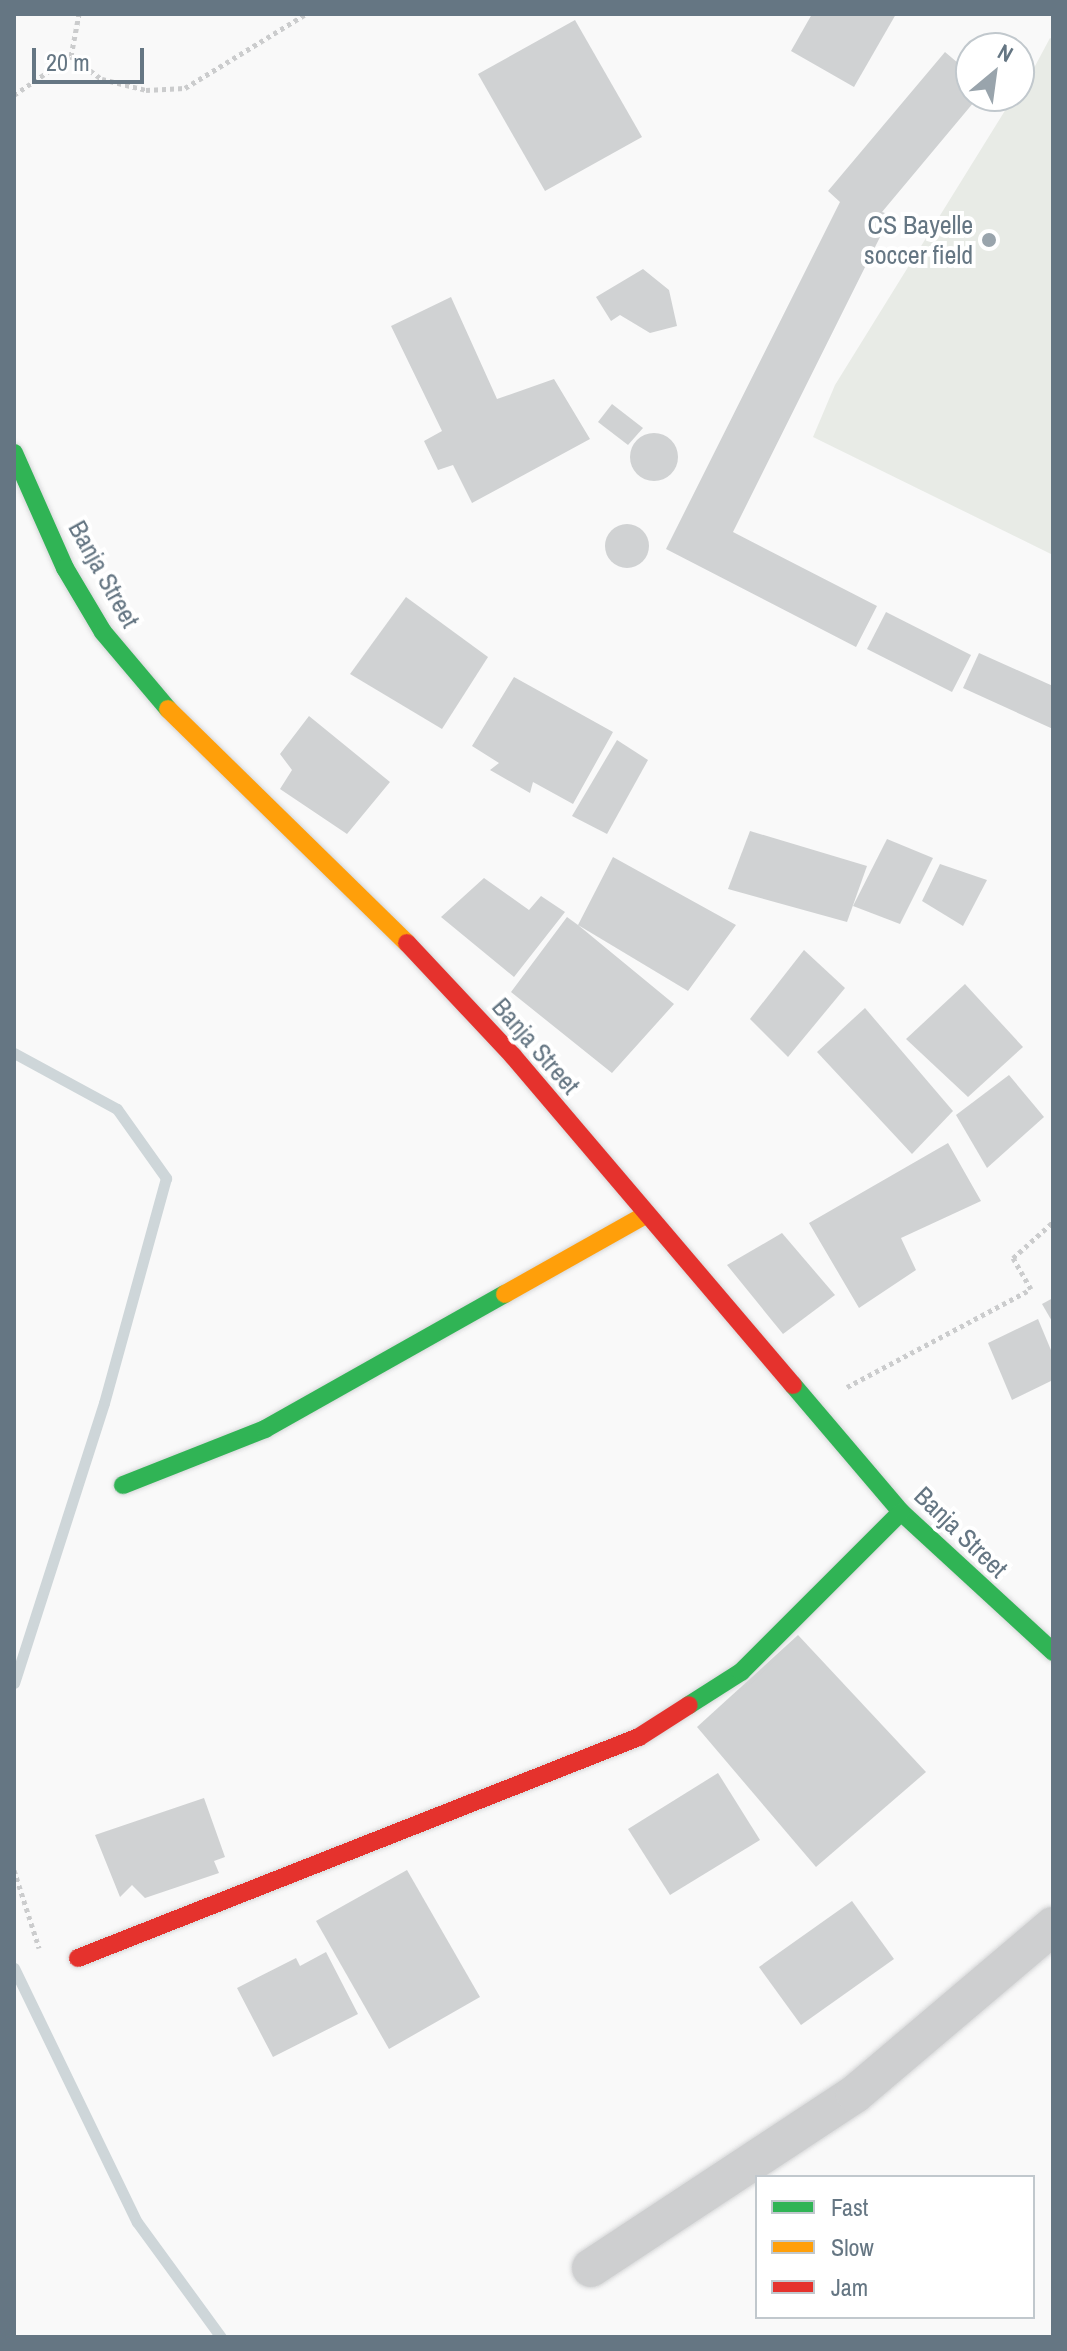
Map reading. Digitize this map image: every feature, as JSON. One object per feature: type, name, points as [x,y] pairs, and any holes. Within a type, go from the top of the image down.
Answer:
[{"type":"street","name":"Banja Street","points":[[14,453],[65,568],[103,632],[160,702],[374,909],[513,1056],[645,1215],[901,1512],[1053,1652]]},
{"type":"street","points":[[123,1485],[265,1429],[645,1215]]},
{"type":"street","points":[[78,1958],[639,1737],[741,1672],[901,1512]]},
{"type":"street","points":[[591,2268],[855,2094],[1053,1926]]},
{"type":"path","points":[[14,95],[71,56],[79,14]]},
{"type":"path","points":[[71,56],[102,79],[146,90],[185,88],[304,15]]},
{"type":"path","points":[[812,1409],[898,1356],[1031,1289],[1013,1258],[1053,1222]]},
{"type":"path","points":[[14,1870],[46,1970],[78,1958]]},
{"type":"shaded area","name":"CS Bayelle soccer field","points":[[1050,38],[1053,40],[1053,555],[813,437],[835,385],[1004,112],[1035,112],[1035,66]]},
{"type":"building","points":[[812,14],[896,14],[854,87],[791,51]]},
{"type":"building","points":[[575,20],[642,137],[545,191],[478,74]]},
{"type":"building","points":[[945,52],[955,60],[955,112],[966,112],[882,212],[891,215],[733,532],[877,606],[856,647],[666,549],[840,202],[828,191]]},
{"type":"building","points":[[643,269],[669,290],[677,326],[650,333],[620,315],[611,321],[596,297]]},
{"type":"building","points":[[451,297],[497,399],[554,379],[590,439],[472,503],[453,465],[438,470],[424,441],[442,431],[391,326]]},
{"type":"building","points":[[612,404],[643,428],[628,445],[598,422]]},
{"type":"building","points":[[654,433],[671,440],[678,457],[671,474],[654,481],[637,474],[630,457],[637,440]]},
{"type":"building","points":[[627,524],[642,531],[649,546],[642,561],[627,568],[612,561],[605,546],[612,531]]},
{"type":"building","points":[[406,597],[488,657],[442,729],[350,674]]},
{"type":"building","points":[[886,612],[971,655],[952,692],[867,649]]},
{"type":"building","points":[[979,653],[1053,686],[1053,729],[963,688]]},
{"type":"building","points":[[514,677],[613,732],[573,804],[533,782],[530,793],[490,770],[499,763],[472,746]]},
{"type":"building","points":[[309,716],[390,782],[347,834],[280,789],[292,770],[280,754]]},
{"type":"building","points":[[617,740],[648,760],[607,834],[572,816]]},
{"type":"building","points":[[750,831],[867,866],[847,922],[728,889]]},
{"type":"building","points":[[887,839],[933,858],[900,924],[853,906]]},
{"type":"building","points":[[613,857],[736,925],[688,991],[578,925]]},
{"type":"building","points":[[940,864],[987,880],[963,926],[922,901]]},
{"type":"building","points":[[484,878],[529,910],[541,896],[565,912],[514,977],[441,917]]},
{"type":"building","points":[[567,917],[674,1004],[612,1073],[511,992]]},
{"type":"building","points":[[804,950],[845,988],[788,1057],[750,1019]]},
{"type":"building","points":[[965,984],[1023,1047],[968,1097],[906,1039]]},
{"type":"building","points":[[865,1008],[953,1111],[912,1154],[817,1052]]},
{"type":"building","points":[[1009,1075],[1044,1117],[987,1168],[956,1115]]},
{"type":"building","points":[[948,1143],[981,1201],[901,1238],[916,1270],[859,1308],[809,1223]]},
{"type":"building","points":[[782,1233],[835,1295],[783,1334],[727,1265]]},
{"type":"building","points":[[1053,1298],[1053,1323],[1042,1304]]},
{"type":"building","points":[[1038,1319],[1053,1355],[1053,1380],[1012,1400],[988,1343]]},
{"type":"building","points":[[798,1635],[926,1772],[816,1867],[697,1727]]},
{"type":"building","points":[[718,1773],[760,1840],[670,1895],[628,1829]]},
{"type":"building","points":[[204,1798],[225,1857],[214,1861],[219,1873],[145,1898],[132,1885],[120,1897],[95,1835]]},
{"type":"building","points":[[407,1870],[480,1997],[389,2049],[316,1921]]},
{"type":"building","points":[[852,1901],[894,1959],[801,2025],[759,1967]]},
{"type":"building","points":[[326,1952],[358,2014],[273,2057],[237,1988],[296,1958],[300,1966]]},
{"type":"waterway","points":[[14,1053],[117,1109],[166,1178],[104,1403],[14,1683]]},
{"type":"waterway","points":[[14,1968],[137,2222],[221,2337]]},
{"type":"traffic: fast","points":[[14,453],[65,568],[103,632],[168,709]]},
{"type":"traffic: fast","points":[[123,1485],[265,1429],[505,1294]]},
{"type":"traffic: fast","points":[[793,1385],[901,1512],[1053,1652]]},
{"type":"traffic: fast","points":[[689,1705],[741,1672],[901,1512]]},
{"type":"traffic: slow","points":[[168,709],[407,943]]},
{"type":"traffic: slow","points":[[505,1294],[645,1215]]},
{"type":"traffic: jam","points":[[407,943],[513,1056],[793,1385]]},
{"type":"traffic: jam","points":[[78,1958],[639,1737],[689,1705]]},
{"type":"place","name":"CS Bayelle soccer field","points":[[989,240]]}]
